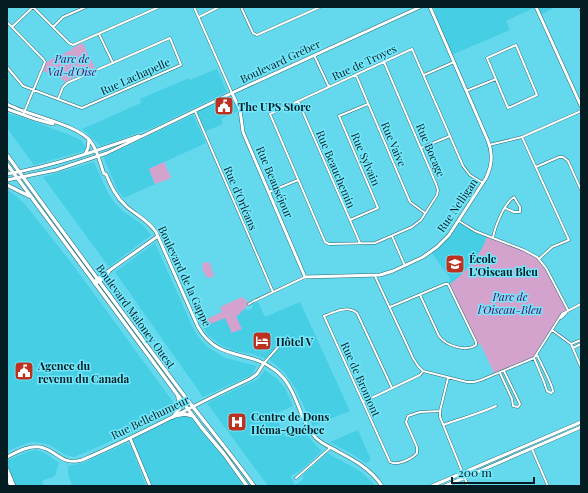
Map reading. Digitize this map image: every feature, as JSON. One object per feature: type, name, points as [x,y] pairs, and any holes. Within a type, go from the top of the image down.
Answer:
[{"type":"main road","name":"Boulevard Maloney Ouest","points":[[7,155],[192,406],[254,486]]},
{"type":"main road","name":"Boulevard Maloney Ouest","points":[[7,164],[193,416],[246,485]]},
{"type":"main road","points":[[7,185],[32,198]]},
{"type":"main road","points":[[173,416],[179,410],[180,406],[176,392]]},
{"type":"main road","points":[[173,416],[185,414],[193,416]]},
{"type":"main road","points":[[246,485],[250,480]]},
{"type":"street","points":[[12,27],[33,7],[69,43],[73,45],[157,7]]},
{"type":"street","points":[[53,27],[63,17],[86,7]]},
{"type":"street","points":[[194,7],[232,93]]},
{"type":"street","points":[[198,17],[219,7]]},
{"type":"street","points":[[241,7],[253,33],[256,35],[320,7]]},
{"type":"street","name":"Boulevard Gréber","points":[[7,174],[57,164],[148,132],[420,7]]},
{"type":"street","name":"Rue Nelligan","points":[[249,304],[305,277],[375,276],[405,266],[423,257],[432,251],[449,234],[488,175],[491,165],[489,145],[430,7]]},
{"type":"street","points":[[536,7],[581,106]]},
{"type":"street","points":[[7,22],[45,62],[24,113]]},
{"type":"street","points":[[100,34],[113,63]]},
{"type":"street","name":"Rue Lachapelle","points":[[7,67],[22,85],[80,108],[181,65],[170,38],[65,84],[58,99]]},
{"type":"street","points":[[516,45],[537,95],[508,108],[496,79],[487,58],[516,45]]},
{"type":"street","name":"Rue de Troyes","points":[[270,114],[412,49],[464,169],[470,175],[483,183]]},
{"type":"street","points":[[314,55],[329,87]]},
{"type":"street","name":"Rue Bocage","points":[[270,114],[325,242],[329,244],[375,243],[392,236],[417,224],[437,195],[438,190],[384,62]]},
{"type":"street","points":[[424,75],[454,62]]},
{"type":"street","name":"Rue Vaive","points":[[356,75],[410,202],[425,213]]},
{"type":"street","points":[[466,91],[496,79]]},
{"type":"street","name":"Rue Beauséjour","points":[[232,93],[240,110],[243,132],[305,277]]},
{"type":"street","name":"Rue Beauchemin","points":[[298,101],[360,244]]},
{"type":"street","name":"Boulevard de la Gappe","points":[[7,104],[24,113]]},
{"type":"street","name":"Rue Sylvain","points":[[350,220],[378,208],[339,116],[368,104]]},
{"type":"street","name":"Boulevard de la Gappe","points":[[7,109],[76,130],[84,134],[89,139],[96,151],[104,174],[106,174],[116,194],[126,206],[149,223],[158,236],[198,327],[204,336],[223,351],[234,355],[252,358],[264,363],[280,374],[294,393],[312,434],[330,448],[364,466],[376,477],[382,486]]},
{"type":"street","name":"Rue d'Orléans","points":[[194,111],[273,292]]},
{"type":"street","points":[[489,145],[522,137],[581,111]]},
{"type":"street","name":"Boulevard Gréber","points":[[7,180],[56,170],[98,156],[125,145],[148,132]]},
{"type":"street","points":[[421,148],[450,136]]},
{"type":"street","points":[[522,137],[569,240],[552,247],[539,260]]},
{"type":"street","points":[[85,154],[88,148],[89,139]]},
{"type":"street","points":[[536,167],[559,157],[563,157],[568,161],[581,190]]},
{"type":"street","points":[[269,192],[298,180]]},
{"type":"street","points":[[493,238],[505,208],[514,197],[520,207],[520,212],[514,212],[505,208]]},
{"type":"street","points":[[459,221],[476,231],[528,252],[539,260],[548,271],[568,310]]},
{"type":"street","points":[[94,283],[158,236]]},
{"type":"street","points":[[392,236],[405,266]]},
{"type":"street","points":[[375,276],[415,361],[423,370],[448,378],[474,382],[534,358],[564,313],[581,304]]},
{"type":"street","points":[[390,307],[420,295],[448,284],[476,345],[470,348],[449,344],[442,340],[420,295]]},
{"type":"street","name":"Rue de Bromont","points":[[392,388],[357,313],[353,310],[347,309],[338,310],[324,316],[388,459],[393,464],[413,457],[417,453],[417,447],[406,422],[407,417],[410,414],[420,412],[440,411]]},
{"type":"street","points":[[552,330],[571,344],[581,367]]},
{"type":"street","name":"Rue Bellehumeur","points":[[7,457],[28,448],[37,447],[48,450],[64,460],[75,461],[86,458],[254,377],[286,338]]},
{"type":"street","points":[[571,344],[581,340]]},
{"type":"street","points":[[573,348],[581,344]]},
{"type":"street","points":[[534,358],[544,382],[546,392],[551,393],[553,388],[537,354]]},
{"type":"street","points":[[363,402],[420,375],[423,370]]},
{"type":"street","points":[[500,372],[512,399],[513,406],[518,407],[520,402],[515,395],[504,371]]},
{"type":"street","points":[[448,378],[440,411],[441,419],[468,486]]},
{"type":"street","points":[[443,425],[459,418],[483,412],[496,406]]},
{"type":"street","points":[[432,486],[581,422]]},
{"type":"street","points":[[445,486],[581,428]]},
{"type":"street","points":[[130,438],[150,486]]},
{"type":"street","points":[[296,478],[330,448]]},
{"type":"street","points":[[532,448],[548,486]]},
{"type":"street","points":[[7,469],[12,486]]},
{"type":"street","points":[[7,477],[12,486]]},
{"type":"shaded area","points":[[434,7],[536,7],[506,21],[510,30],[451,55],[439,28]]},
{"type":"shaded area","points":[[536,7],[556,7],[540,15]]},
{"type":"shaded area","points":[[217,69],[227,92],[152,128],[101,146],[82,129],[141,103],[140,99],[189,78],[190,80]]},
{"type":"shaded area","points":[[232,93],[240,110],[221,119],[223,124],[204,132],[194,111]]},
{"type":"shaded area","points":[[7,113],[70,135],[81,140],[87,148],[84,151],[34,165],[7,128]]},
{"type":"shaded area","points":[[193,115],[206,143],[149,169],[155,184],[124,198],[118,191],[104,157]]},
{"type":"shaded area","points":[[94,162],[108,193],[115,203],[124,212],[143,225],[151,235],[109,267],[43,177]]},
{"type":"shaded area","points":[[7,189],[24,203],[73,265],[176,406],[175,409],[141,428],[74,457],[66,455],[48,444],[34,442],[27,443],[7,451]]},
{"type":"shaded area","name":"École L'Oiseau Bleu","points":[[459,221],[487,236],[485,245],[460,277],[449,285],[450,278],[431,252]]},
{"type":"shaded area","points":[[155,243],[199,338],[209,348],[226,358],[257,366],[251,375],[203,397],[115,272]]},
{"type":"shaded area","points":[[258,302],[265,317],[300,302],[350,411],[313,426],[296,389],[285,373],[270,360],[252,354],[234,351],[219,344],[207,334],[203,327],[225,317],[232,333],[236,316],[244,309],[252,309],[253,304]]},
{"type":"shaded area","points":[[265,370],[277,379],[285,388],[293,406],[275,414],[285,436],[303,428],[310,439],[322,451],[300,471],[290,476],[295,485],[303,480],[303,475],[327,453],[360,471],[375,486],[268,486],[207,403],[258,379]]},
{"type":"shaded area","points":[[188,409],[247,486],[150,486],[130,438]]},
{"type":"shaded area","points":[[358,430],[371,460],[366,463],[330,442]]},
{"type":"shaded area","points":[[127,443],[131,446],[146,486],[71,486],[68,466],[83,463]]},
{"type":"shaded area","points":[[37,450],[45,453],[59,463],[55,476],[42,481],[44,486],[15,486],[7,465],[8,460],[30,451]]},
{"type":"green space","name":"Parc de Val-d'Oise","points":[[83,43],[95,68],[65,82],[62,79],[43,71],[46,62]]},
{"type":"green space","points":[[164,162],[171,177],[155,184],[149,169]]},
{"type":"green space","name":"Parc de l'Oiseau-Bleu","points":[[487,236],[531,253],[542,262],[568,310],[564,313],[534,358],[495,375],[481,345],[476,343],[449,285],[472,263],[485,243]]},
{"type":"green space","points":[[203,263],[210,263],[214,276],[210,278],[207,277],[203,271],[202,265]]},
{"type":"green space","points":[[242,297],[249,304],[240,314],[236,316],[242,329],[232,333],[225,318],[203,327],[200,322],[222,312],[220,307]]},
{"type":"place","name":"The UPS Store","points":[[224,106]]},
{"type":"place","name":"École L'Oiseau Bleu","points":[[455,264]]},
{"type":"place","name":"Hôtel V","points":[[262,341]]},
{"type":"place","name":"Agence du revenu du Canada","points":[[24,371]]},
{"type":"place","name":"Centre de Dons Héma-Québec","points":[[237,422]]}]
